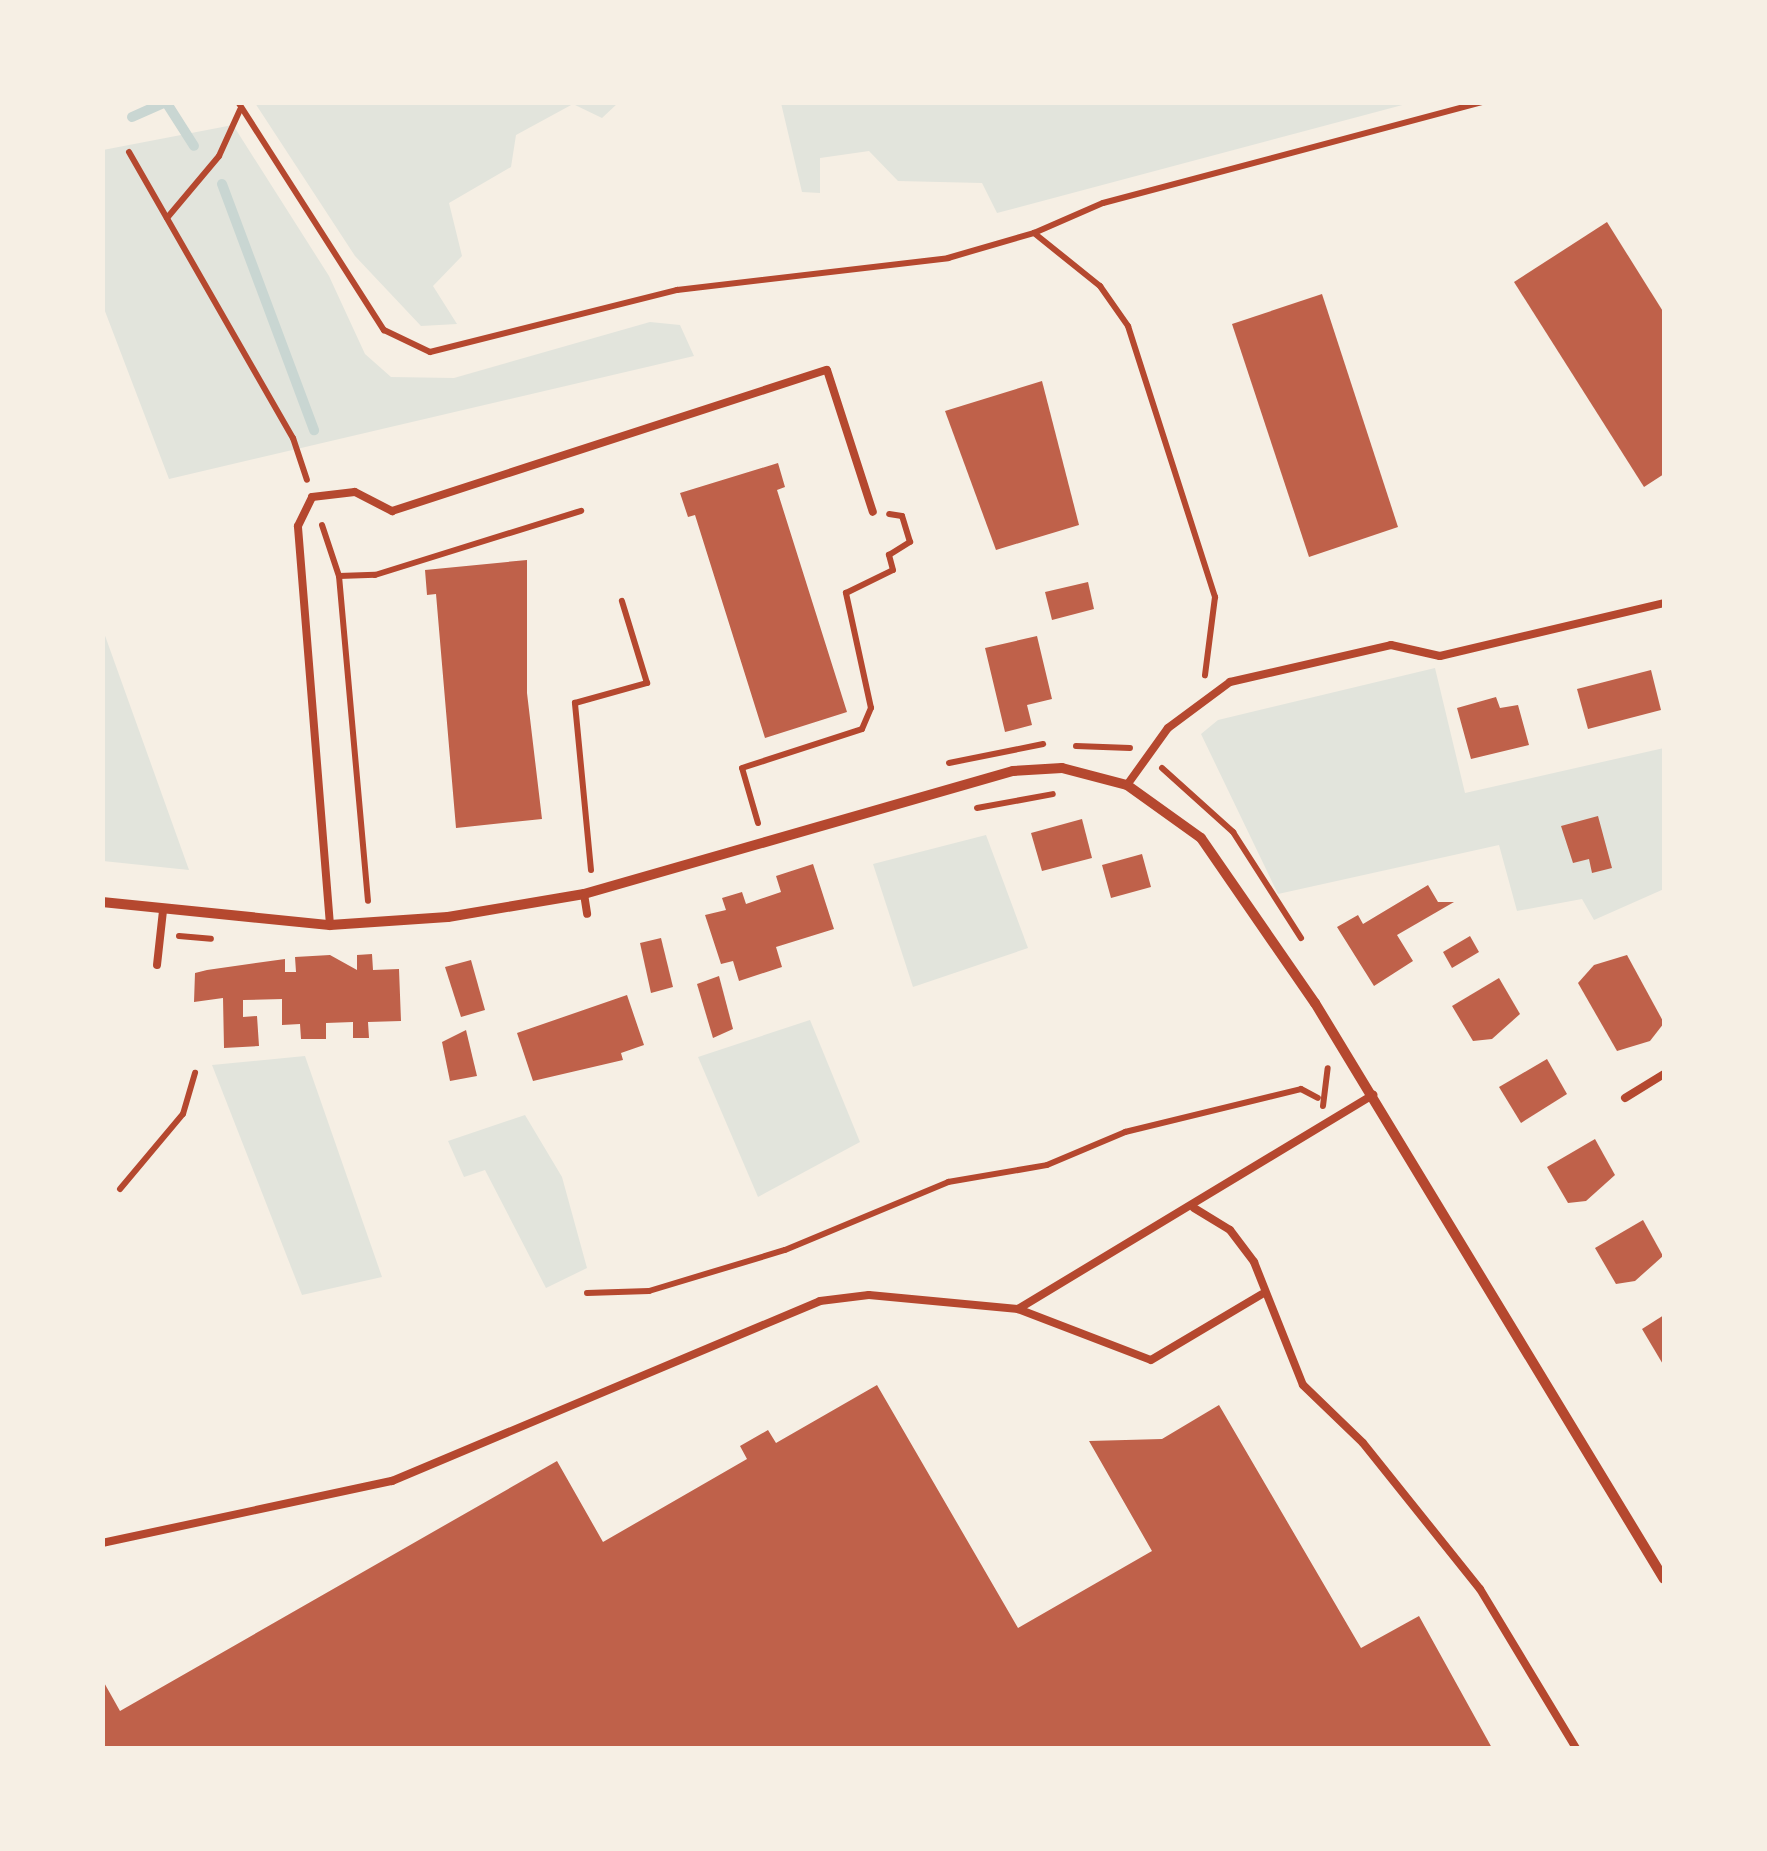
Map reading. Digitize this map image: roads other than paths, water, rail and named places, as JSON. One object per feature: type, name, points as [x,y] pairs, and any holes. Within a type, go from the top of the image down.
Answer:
[{"type":"street","points":[[102,902],[330,925],[584,894],[1013,771],[1062,768],[1128,785],[1201,838],[1376,1094],[1664,1579]]},
{"type":"lane","points":[[330,925],[298,526],[312,497],[355,492],[392,511],[827,370],[873,512]]},
{"type":"lane","points":[[1128,785],[1202,696],[1391,645],[1440,656],[1664,603]]},
{"type":"lane","points":[[584,894],[587,914]]},
{"type":"lane","points":[[157,965],[162,911]]},
{"type":"lane","points":[[1625,1098],[1664,1074]]},
{"type":"lane","points":[[1018,1309],[1194,1208],[1376,1094]]},
{"type":"lane","points":[[1194,1208],[1230,1230],[1254,1262],[1262,1294],[1303,1385],[1363,1443],[1480,1589],[1576,1748]]},
{"type":"lane","points":[[102,1543],[392,1482],[820,1301],[869,1295],[1018,1309],[1151,1360],[1262,1294]]},
{"type":"waterway","points":[[132,117],[165,102]]},
{"type":"waterway","points":[[166,102],[194,146]]},
{"type":"waterway","points":[[222,184],[314,430]]}]
